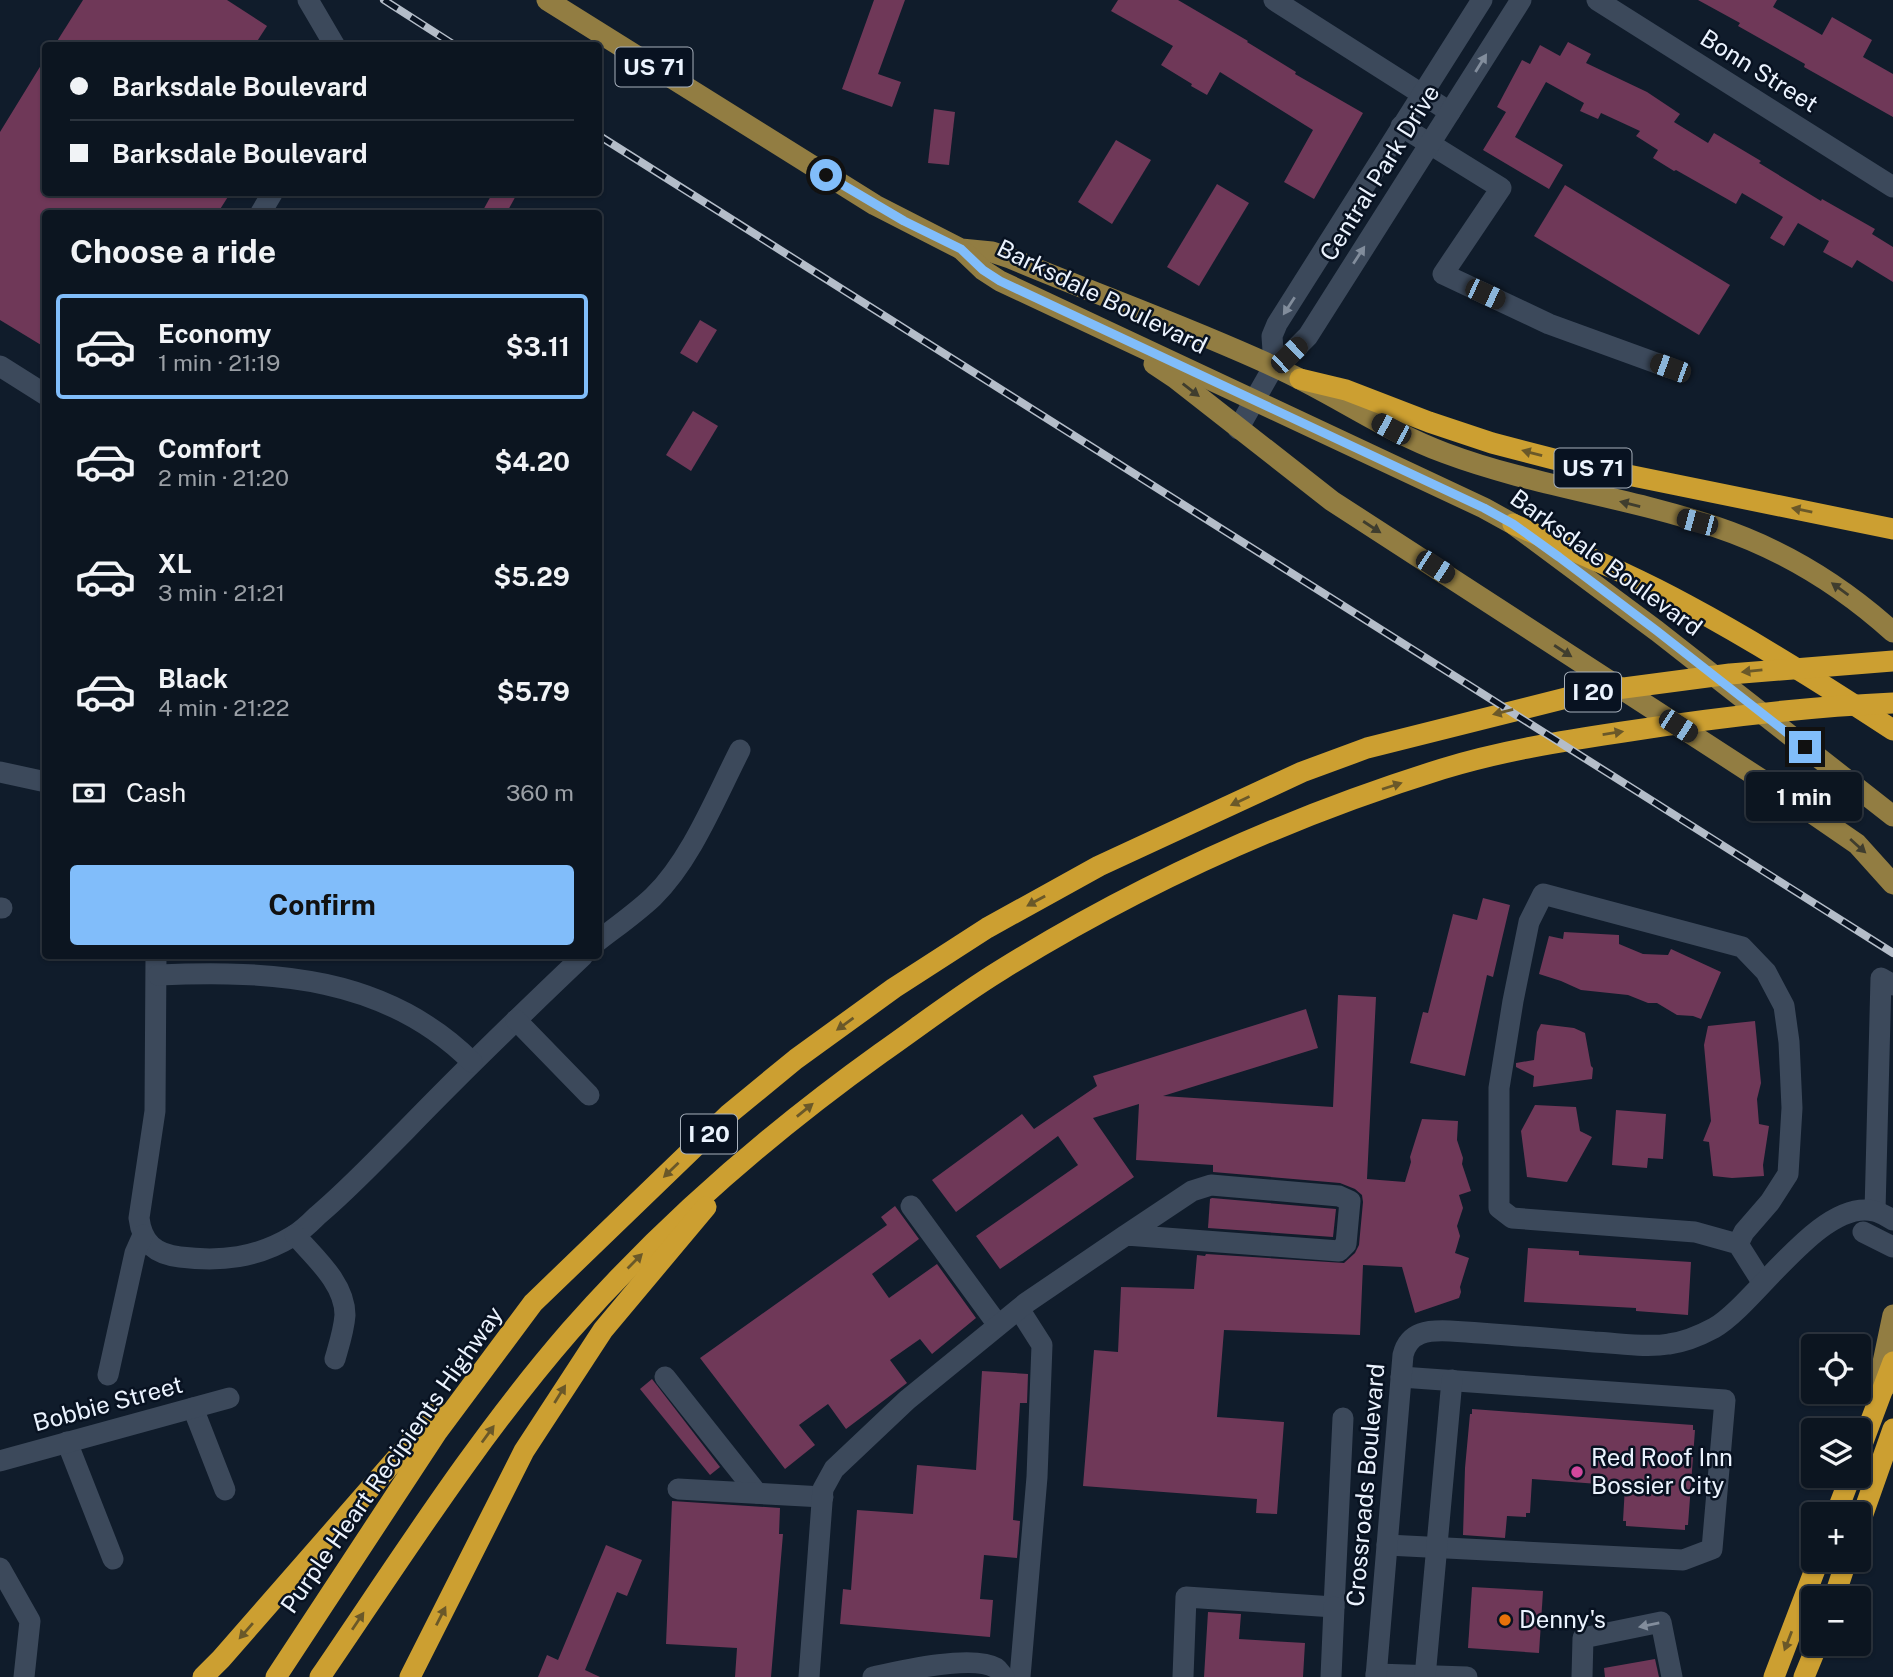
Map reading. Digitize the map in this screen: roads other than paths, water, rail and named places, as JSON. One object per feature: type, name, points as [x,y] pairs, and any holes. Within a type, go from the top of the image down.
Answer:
[{"type":"highway","name":"US 71","points":[[1300,379],[1346,390],[1492,443],[1569,463],[1893,529]]},
{"type":"highway","name":"US 71","points":[[1513,524],[1596,559],[1688,605],[1808,675],[1893,730]]},
{"type":"highway","name":"Purple Heart Recipients Highway","points":[[275,1677],[437,1432],[533,1303],[729,1114],[796,1059],[894,988],[987,928],[1099,866],[1302,772],[1367,748],[1586,693],[1730,674],[1893,661]]},
{"type":"highway","name":"I 20","points":[[320,1677],[491,1429],[569,1332],[659,1237],[734,1168],[832,1089],[997,972],[1113,905],[1207,859],[1327,808],[1445,769],[1540,745],[1745,714],[1893,703]]},
{"type":"highway","points":[[410,1677],[524,1451],[567,1383],[603,1330],[696,1222],[734,1168]]},
{"type":"highway","points":[[203,1677],[533,1303]]},
{"type":"highway","points":[[1871,1422],[1893,1362]]},
{"type":"highway","points":[[1867,1502],[1893,1429]]},
{"type":"highway","points":[[1774,1677],[1814,1572]]},
{"type":"highway","points":[[1804,1677],[1813,1656]]},
{"type":"highway","points":[[1818,1656],[1819,1677]]},
{"type":"main road","name":"Barksdale Boulevard","points":[[547,0],[875,205],[961,249],[984,250],[1010,258],[1274,366],[1391,429],[1441,452],[1516,476],[1717,527],[1774,550],[1827,580],[1893,632]]},
{"type":"main road","name":"Barksdale Boulevard","points":[[961,249],[968,258],[992,275],[1513,524],[1657,631],[1893,816]]},
{"type":"main road","points":[[1072,314],[1175,378],[1332,501],[1857,844],[1893,884]]},
{"type":"main road","points":[[1884,1389],[1881,1372],[1893,1315]]},
{"type":"street","points":[[308,0],[333,42]]},
{"type":"street","points":[[1274,0],[1450,112]]},
{"type":"street","name":"Central Park Drive","points":[[1274,366],[1272,336],[1277,324],[1482,0]]},
{"type":"street","name":"Central Park Drive","points":[[1238,429],[1274,366],[1308,336],[1521,0]]},
{"type":"street","name":"Bonn Street","points":[[1597,0],[1893,187]]},
{"type":"street","points":[[1401,126],[1501,188],[1443,274],[1549,324],[1670,368]]},
{"type":"street","points":[[1306,281],[1333,296]]},
{"type":"street","points":[[0,366],[42,392]]},
{"type":"street","points":[[602,938],[653,897],[669,878],[705,819],[740,750]]},
{"type":"street","points":[[0,772],[42,781]]},
{"type":"street","points":[[1738,1244],[1788,1174],[1791,1108],[1789,1042],[1784,1006],[1766,972],[1742,947],[1543,894],[1529,922],[1499,1088],[1499,1208],[1512,1218],[1695,1232],[1738,1244],[1762,1282]]},
{"type":"street","points":[[472,1062],[452,1042],[419,1020],[382,1002],[342,988],[286,976],[157,965],[155,1111],[139,1217],[147,1243],[159,1251],[176,1256],[206,1260],[231,1259],[254,1254],[295,1235],[338,1199],[472,1062],[580,959]]},
{"type":"street","points":[[1877,1214],[1881,978],[1893,985]]},
{"type":"street","points":[[516,1020],[589,1095]]},
{"type":"street","points":[[809,1677],[823,1489],[834,1469],[907,1400],[1019,1309],[1126,1235],[1192,1191],[1211,1185],[1339,1196],[1350,1201],[1346,1244],[1339,1251],[1126,1235]]},
{"type":"street","points":[[911,1206],[999,1325]]},
{"type":"street","name":"Crossroads Boulevard","points":[[1376,1676],[1401,1377],[1405,1344],[1412,1337],[1423,1332],[1450,1331],[1624,1344],[1669,1344],[1716,1327],[1821,1228],[1841,1217],[1877,1214]]},
{"type":"street","points":[[1863,1232],[1893,1247]]},
{"type":"street","points":[[108,1375],[135,1253],[143,1235]]},
{"type":"street","points":[[295,1235],[326,1269],[340,1294],[345,1313],[335,1359]]},
{"type":"street","points":[[1019,1309],[1042,1345],[1037,1476],[1020,1677]]},
{"type":"street","points":[[665,1377],[757,1493]]},
{"type":"street","points":[[1387,1545],[1683,1560],[1712,1549],[1725,1400],[1401,1377]]},
{"type":"street","points":[[1425,1676],[1452,1380]]},
{"type":"street","name":"Bobbie Street","points":[[0,1461],[229,1398]]},
{"type":"street","points":[[193,1408],[225,1490]]},
{"type":"street","points":[[1331,1677],[1343,1418]]},
{"type":"street","points":[[67,1442],[113,1559]]},
{"type":"street","points":[[678,1489],[823,1497]]},
{"type":"street","points":[[0,1568],[30,1621],[24,1677]]},
{"type":"street","points":[[1183,1677],[1185,1597],[1334,1607]]},
{"type":"street","points":[[1582,1677],[1583,1638],[1661,1622],[1672,1677]]},
{"type":"street","points":[[873,1677],[920,1667],[967,1663],[996,1668],[1004,1677]]},
{"type":"street","points":[[1376,1676],[1467,1677]]},
{"type":"railway","points":[[384,0],[450,42]]},
{"type":"railway","points":[[602,138],[1893,953]]},
{"type":"place","name":"Red Roof Inn Bossier City","points":[[1577,1472]]},
{"type":"place","name":"Denny's","points":[[1505,1620]]}]
